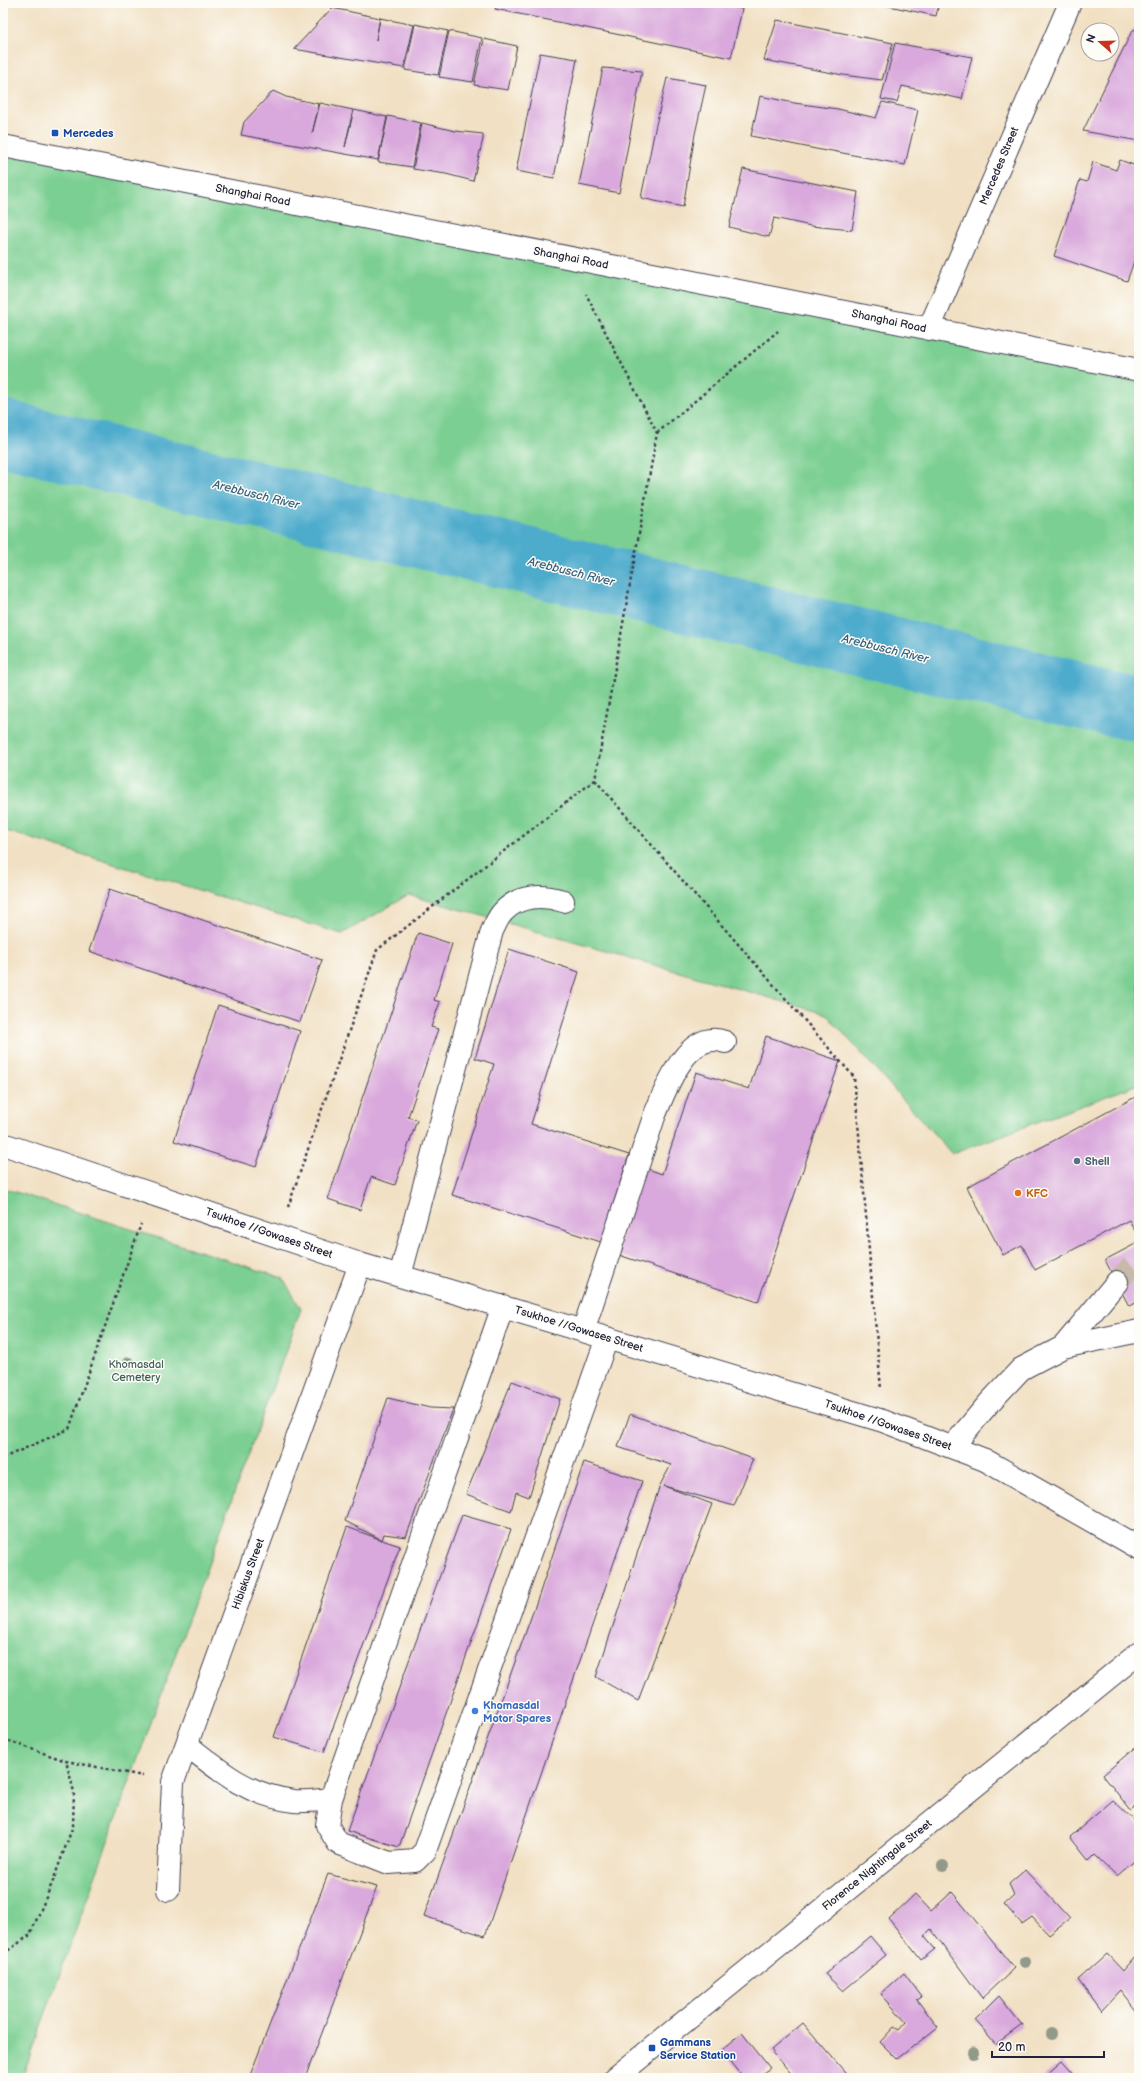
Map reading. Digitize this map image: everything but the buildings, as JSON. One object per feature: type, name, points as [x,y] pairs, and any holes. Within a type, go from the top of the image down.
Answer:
[{"type":"street","name":"Mercedes Street","points":[[929,330],[1070,3]]},
{"type":"street","name":"Shanghai Road","points":[[3,146],[929,330],[1139,370]]},
{"type":"street","points":[[400,1276],[492,931],[502,913],[512,904],[530,897],[550,896],[563,901]]},
{"type":"street","points":[[582,1330],[654,1117],[663,1095],[685,1055],[701,1042],[718,1039],[725,1042]]},
{"type":"street","name":"Tsukhoe //Gowases Street","points":[[3,1144],[360,1264],[883,1421],[953,1446],[1013,1474],[1139,1548]]},
{"type":"street","name":"Hibiskus Street","points":[[168,1890],[173,1782],[360,1264]]},
{"type":"street","points":[[1063,1347],[1116,1282]]},
{"type":"street","points":[[503,1306],[331,1799],[327,1825],[338,1843],[389,1863],[415,1861],[425,1851],[607,1338]]},
{"type":"street","points":[[953,1446],[988,1403],[1021,1369],[1063,1347],[1139,1331]]},
{"type":"street","name":"Florence Nightingale Street","points":[[615,2078],[1139,1653]]},
{"type":"street","points":[[187,1745],[221,1772],[253,1791],[295,1801],[331,1799]]},
{"type":"path","points":[[278,1236],[377,950],[595,780],[657,433],[567,258]]},
{"type":"path","points":[[657,433],[808,305]]},
{"type":"path","points":[[595,780],[854,1077],[883,1421]]},
{"type":"path","points":[[3,1458],[69,1429],[152,1193]]},
{"type":"path","points":[[3,1739],[66,1761],[173,1782]]},
{"type":"path","points":[[3,1954],[30,1934],[53,1881],[73,1826],[74,1792],[66,1761]]},
{"type":"path","points":[[3,1969],[7,1971],[3,1989]]},
{"type":"green space","points":[[3,146],[1139,370],[1139,1084],[952,1154],[826,1014],[409,895],[342,934],[3,830]]},
{"type":"green space","name":"Khomasdal Cemetery","points":[[3,1188],[283,1278],[301,1309],[22,2078],[3,2078]]},
{"type":"waterway","name":"Arebbusch River","points":[[3,433],[1106,702],[1139,708]]},
{"type":"tunnel","points":[[1117,1282],[1139,1258]]},
{"type":"place","name":"Mercedes","points":[[55,133]]},
{"type":"place","name":"Shell","points":[[1077,1161]]},
{"type":"place","name":"KFC","points":[[1018,1193]]},
{"type":"place","name":"Khomasdal Motor Spares","points":[[475,1711]]},
{"type":"place","name":"Gammans Service Station","points":[[652,2048]]}]
